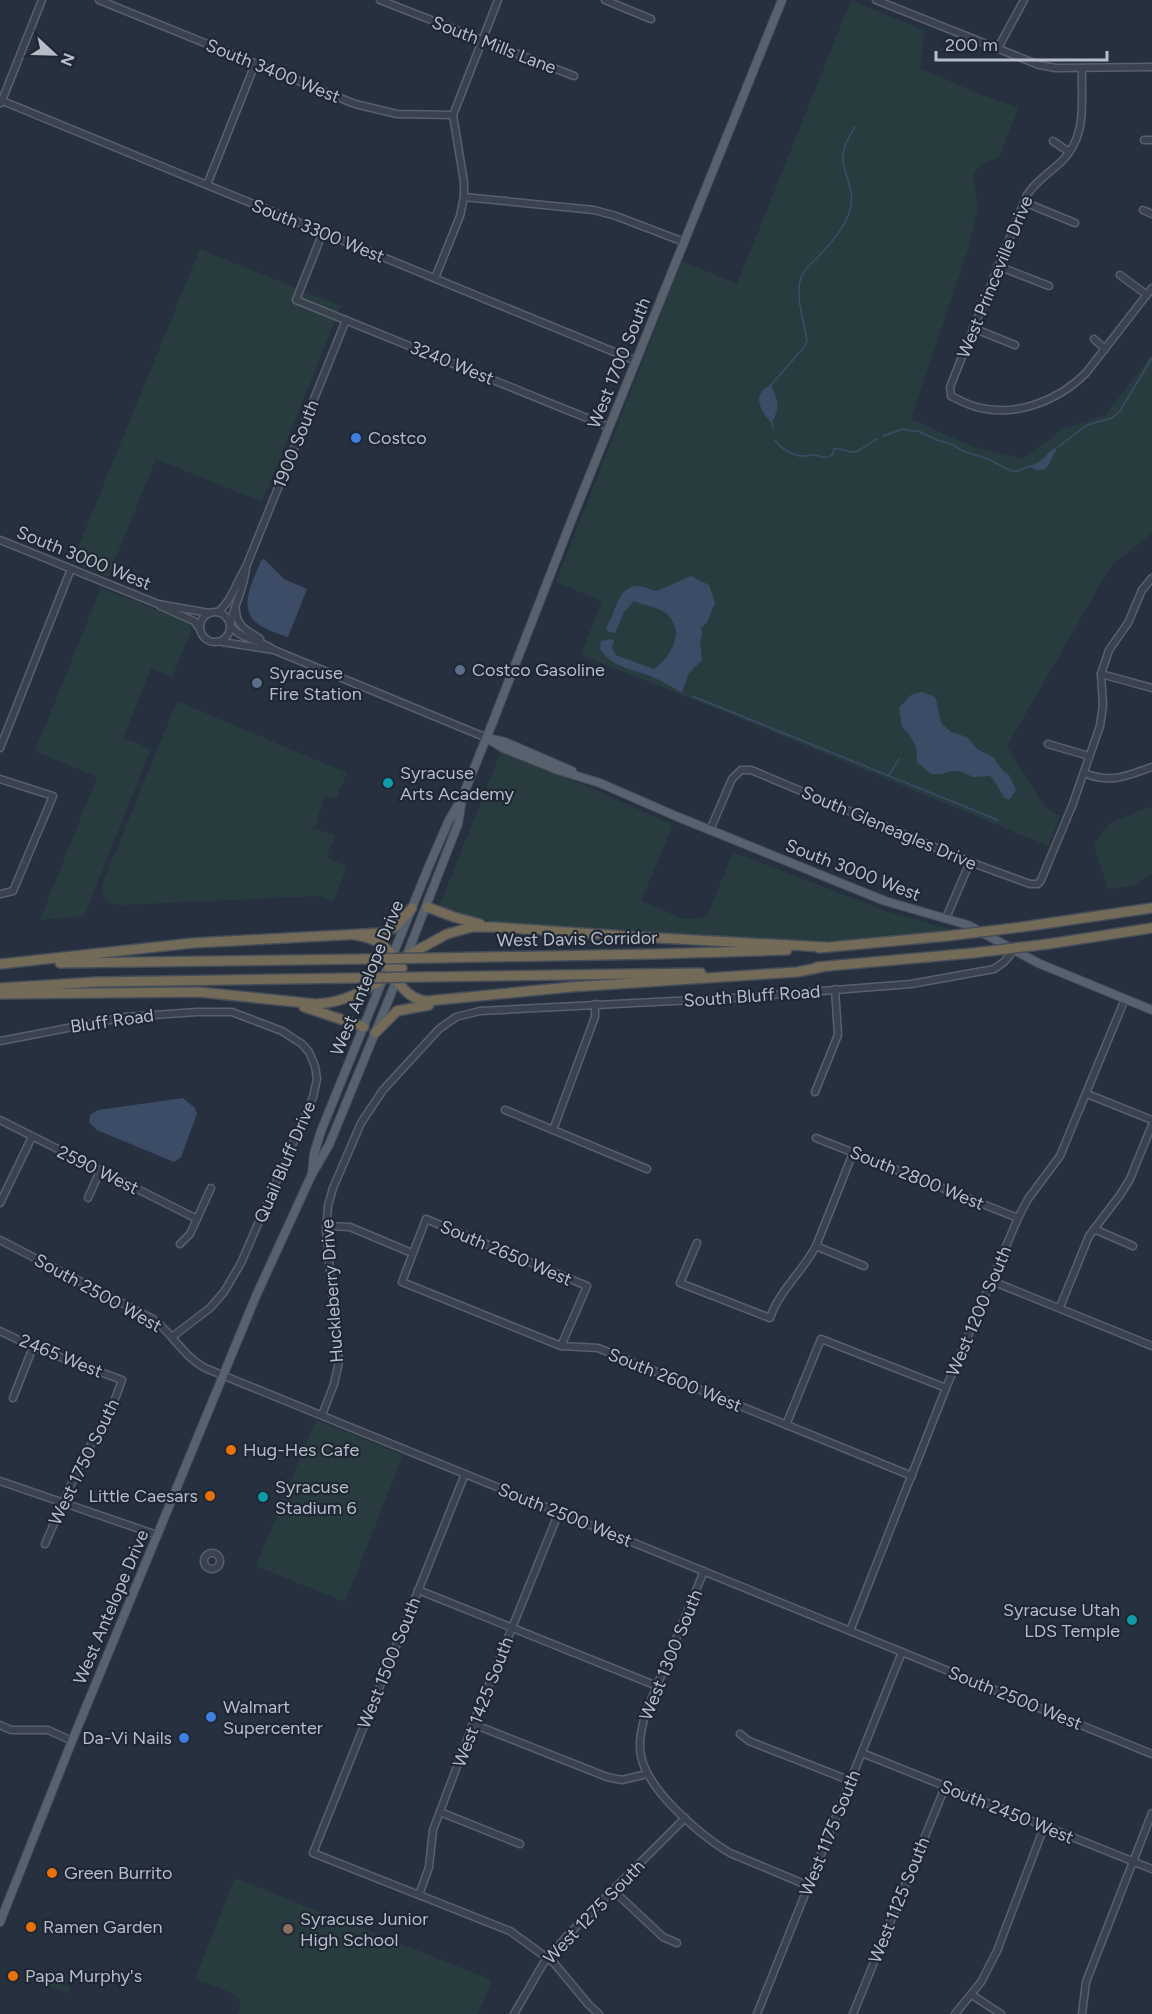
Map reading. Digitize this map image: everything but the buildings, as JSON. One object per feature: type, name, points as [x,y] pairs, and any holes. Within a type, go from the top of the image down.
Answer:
[{"type":"highway","points":[[427,907],[454,917],[494,927]]},
{"type":"highway","points":[[0,966],[214,941],[355,935],[387,931],[394,928],[412,908]]},
{"type":"highway","name":"West Davis Corridor","points":[[0,966],[92,962],[654,954],[825,947],[947,936],[1152,908]]},
{"type":"highway","points":[[0,994],[199,992],[316,1004],[332,1003],[352,996],[439,937],[472,927],[825,947]]},
{"type":"highway","name":"West Davis Corridor","points":[[0,988],[96,982],[736,972],[822,967],[973,953],[1048,944],[1152,927]]},
{"type":"highway","points":[[355,935],[375,939],[386,947],[403,990],[423,1001],[440,1001]]},
{"type":"highway","points":[[375,1033],[397,1011],[440,1001],[488,994],[571,987],[797,972],[822,967]]},
{"type":"highway","points":[[267,998],[317,1010],[364,1027]]},
{"type":"main road","name":"West 1700 South","points":[[486,738],[782,0]]},
{"type":"main road","name":"South 3000 West","points":[[486,738],[506,742],[567,767],[576,774],[885,901],[978,929],[1038,963],[1152,1010]]},
{"type":"main road","name":"West Antelope Drive","points":[[0,1922],[223,1375],[273,1258],[312,1174],[329,1145],[375,1033],[412,908],[448,820],[462,798],[486,738]]},
{"type":"main road","name":"West Antelope Drive","points":[[312,1174],[318,1138],[364,1027],[427,907],[458,824],[462,798]]},
{"type":"street","points":[[0,102],[42,0]]},
{"type":"street","name":"South 3400 West","points":[[99,0],[355,104],[377,111],[398,114],[453,116]]},
{"type":"street","name":"South Mills Lane","points":[[380,0],[574,76]]},
{"type":"street","points":[[435,278],[460,216],[464,196],[464,182],[453,116],[498,0]]},
{"type":"street","points":[[605,0],[651,19]]},
{"type":"street","points":[[876,0],[1039,65],[1056,68],[1152,67]]},
{"type":"street","points":[[998,48],[1024,0]]},
{"type":"street","points":[[207,185],[255,64]]},
{"type":"street","name":"West Princeville Drive","points":[[1082,68],[1081,127],[1077,142],[1033,186],[1024,202],[950,387],[951,396],[977,407],[993,410],[1011,410],[1049,401],[1074,386],[1105,349]]},
{"type":"street","name":"South 3300 West","points":[[0,102],[636,361]]},
{"type":"street","points":[[1053,141],[1069,152]]},
{"type":"street","points":[[464,196],[594,210],[684,242]]},
{"type":"street","points":[[1024,202],[1075,223]]},
{"type":"street","points":[[1143,210],[1152,214]]},
{"type":"street","name":"3240 West","points":[[323,232],[296,300],[609,427]]},
{"type":"street","points":[[998,266],[1049,286]]},
{"type":"street","points":[[1120,275],[1147,295]]},
{"type":"street","points":[[1094,339],[1105,349],[1152,288]]},
{"type":"street","name":"1900 South","points":[[246,567],[346,320]]},
{"type":"street","points":[[973,328],[1015,345]]},
{"type":"street","name":"South 3000 West","points":[[0,540],[158,604],[194,621],[201,630]]},
{"type":"street","points":[[246,567],[227,637],[220,641],[206,639],[201,630],[202,621],[209,614],[225,607],[246,567]]},
{"type":"street","points":[[0,748],[71,568]]},
{"type":"street","points":[[1152,578],[1142,590],[1128,623],[1108,650],[1101,674],[1103,705],[1100,726],[1084,773],[1106,780],[1152,766]]},
{"type":"street","points":[[236,603],[235,614],[242,627],[265,643]]},
{"type":"street","name":"South 3000 West","points":[[158,604],[209,614]]},
{"type":"street","points":[[218,612],[226,617],[230,625]]},
{"type":"street","name":"South 3000 West","points":[[230,625],[242,636],[265,643],[274,650]]},
{"type":"street","name":"South 3000 West","points":[[220,641],[274,650],[486,738]]},
{"type":"street","points":[[1101,674],[1152,688]]},
{"type":"street","points":[[1048,744],[1089,756]]},
{"type":"street","name":"South Gleneagles Drive","points":[[710,830],[732,778],[741,770],[751,770],[970,862],[1030,884],[1038,884],[1066,822],[1084,773]]},
{"type":"street","points":[[0,779],[52,795],[14,891],[0,894]]},
{"type":"street","points":[[946,918],[970,862]]},
{"type":"street","name":"South Bluff Road","points":[[480,1011],[732,998],[911,984],[990,970],[1002,965],[1014,950]]},
{"type":"street","points":[[815,1092],[838,1035],[835,989]]},
{"type":"street","name":"West 1200 South","points":[[850,1631],[946,1388],[1018,1218],[1028,1199],[1059,1155],[1087,1094],[1125,999]]},
{"type":"street","points":[[553,1130],[593,1024],[596,1004]]},
{"type":"street","name":"Bluff Road","points":[[0,1041],[125,1017],[224,1011]]},
{"type":"street","name":"Quail Bluff Drive","points":[[172,1337],[210,1308],[224,1292],[242,1263],[315,1092],[315,1066],[309,1052],[302,1044],[282,1030],[224,1011]]},
{"type":"street","name":"Huckleberry Drive","points":[[322,1415],[336,1377],[339,1355],[326,1226],[328,1206],[336,1180],[358,1130],[376,1099],[438,1029],[456,1017],[480,1011]]},
{"type":"street","points":[[1087,1094],[1152,1120]]},
{"type":"street","points":[[505,1110],[647,1169]]},
{"type":"street","name":"2590 West","points":[[0,1120],[197,1219]]},
{"type":"street","points":[[1060,1307],[1089,1236],[1130,1179],[1152,1125]]},
{"type":"street","points":[[0,1203],[32,1137]]},
{"type":"street","name":"South 2800 West","points":[[816,1138],[1018,1218]]},
{"type":"street","points":[[697,1243],[680,1283],[770,1318],[775,1304],[816,1246],[854,1153]]},
{"type":"street","points":[[88,1198],[100,1171]]},
{"type":"street","points":[[180,1244],[190,1234],[211,1188]]},
{"type":"street","name":"South 2650 West","points":[[412,1252],[426,1219],[587,1286],[561,1346]]},
{"type":"street","points":[[326,1226],[350,1227],[412,1252]]},
{"type":"street","points":[[1094,1229],[1133,1246]]},
{"type":"street","name":"South 2500 West","points":[[0,1240],[153,1319],[166,1329],[192,1360],[223,1375],[1152,1754]]},
{"type":"street","points":[[816,1246],[864,1266]]},
{"type":"street","name":"South 2600 West","points":[[412,1252],[402,1282],[561,1346],[598,1348],[912,1476]]},
{"type":"street","points":[[992,1281],[1152,1346]]},
{"type":"street","name":"2465 West","points":[[0,1331],[33,1347],[122,1380]]},
{"type":"street","points":[[786,1425],[821,1339],[946,1388]]},
{"type":"street","points":[[13,1398],[33,1347]]},
{"type":"street","name":"West 1750 South","points":[[45,1544],[81,1461],[111,1410],[122,1380]]},
{"type":"street","name":"West 1500 South","points":[[419,1895],[313,1853],[465,1474]]},
{"type":"street","points":[[0,1481],[157,1535]]},
{"type":"street","name":"West 1425 South","points":[[419,1895],[429,1867],[434,1830],[440,1812],[559,1512]]},
{"type":"street","name":"West 1300 South","points":[[647,1774],[641,1755],[641,1734],[645,1715],[704,1571]]},
{"type":"street","points":[[418,1590],[657,1686]]},
{"type":"street","name":"West 1175 South","points":[[757,2014],[902,1652]]},
{"type":"street","points":[[473,1724],[607,1777],[622,1780],[647,1774],[654,1786],[685,1818],[718,1846],[809,1886]]},
{"type":"street","points":[[0,1725],[10,1730],[48,1730],[72,1741]]},
{"type":"street","points":[[740,1734],[749,1741],[851,1781]]},
{"type":"street","name":"South 2450 West","points":[[862,1753],[1152,1869]]},
{"type":"street","name":"West 1125 South","points":[[853,2014],[945,1787]]},
{"type":"street","points":[[440,1812],[520,1844]]},
{"type":"street","points":[[1082,2014],[1086,1982],[1152,1814]]},
{"type":"street","name":"West 1275 South","points":[[514,2014],[548,1958],[567,1936],[685,1818]]},
{"type":"street","points":[[955,2014],[972,1995],[997,1951],[1044,1827]]},
{"type":"street","points":[[614,1891],[663,1938],[677,1943]]},
{"type":"street","points":[[419,1895],[510,1931],[562,1971],[599,2014]]},
{"type":"street","points":[[972,1995],[1001,2014]]},
{"type":"green space","points":[[851,0],[925,31],[920,68],[1018,108],[1000,156],[979,167],[973,176],[978,206],[969,247],[911,419],[974,447],[1022,459],[1063,429],[1105,415],[1152,355],[1152,533],[1111,566],[1007,746],[1044,806],[1060,816],[1048,846],[581,655],[602,601],[556,582],[682,261],[737,284]]},
{"type":"green space","points":[[200,249],[341,306],[262,502],[156,459],[108,577],[72,562]]},
{"type":"green space","points":[[101,588],[187,622],[191,626],[191,631],[172,677],[151,668],[123,738],[151,749],[84,916],[40,920],[97,777],[35,751]]},
{"type":"green space","points":[[177,701],[347,773],[336,799],[325,796],[314,828],[335,836],[326,858],[347,866],[333,902],[320,896],[120,905],[105,900],[102,885]]},
{"type":"green space","points":[[501,752],[582,784],[673,825],[641,901],[684,919],[707,917],[733,852],[892,913],[954,930],[839,941],[736,939],[519,925],[465,917],[439,907]]},
{"type":"green space","points":[[1152,806],[1152,874],[1133,886],[1108,889],[1093,844],[1112,822]]},
{"type":"green space","points":[[316,1420],[403,1455],[345,1602],[256,1566]]},
{"type":"green space","name":"Syracuse Junior High School","points":[[235,1878],[492,1980],[478,2014],[237,2014],[240,2004],[236,1997],[226,1990],[195,1979]]},
{"type":"green space","points":[[39,1974],[71,1987],[68,1993],[37,1981]]},
{"type":"water","points":[[771,385],[778,404],[772,423],[761,409],[759,398],[761,393]]},
{"type":"water","points":[[1058,447],[1045,469],[1029,466],[1039,462]]},
{"type":"water","points":[[264,559],[284,579],[307,589],[288,637],[261,626],[253,620],[249,612],[248,595],[261,561]]},
{"type":"water","points":[[691,576],[709,585],[715,603],[707,622],[701,628],[702,660],[688,674],[682,693],[653,677],[617,665],[605,656],[600,649],[601,641],[611,639],[614,641],[612,648],[616,655],[653,669],[661,664],[674,644],[676,632],[666,613],[634,601],[624,612],[615,633],[608,632],[606,627],[621,596],[631,587],[641,586],[657,591]]},
{"type":"water","points":[[922,692],[936,699],[941,723],[951,732],[967,737],[977,749],[993,757],[1003,771],[1009,775],[1016,790],[1010,799],[1006,799],[990,776],[973,777],[960,771],[931,774],[917,762],[916,747],[902,727],[899,708],[911,695]]},
{"type":"water","points":[[183,1098],[195,1108],[197,1114],[181,1157],[174,1162],[97,1130],[89,1122],[90,1115],[98,1110]]},
{"type":"waterway","points":[[771,385],[805,346],[807,340],[799,295],[802,274],[837,235],[849,214],[851,194],[844,167],[843,152],[855,127]]},
{"type":"waterway","points":[[1058,447],[1087,425],[1112,418],[1120,411],[1152,358]]},
{"type":"waterway","points":[[772,423],[773,428]]},
{"type":"waterway","points":[[883,436],[903,429],[918,431],[963,451],[988,459],[1011,471],[1019,471],[1029,466]]},
{"type":"waterway","points":[[775,440],[792,454],[828,457],[833,454],[834,449],[857,451],[877,439]]},
{"type":"waterway","points":[[692,696],[998,820]]},
{"type":"waterway","points":[[889,775],[899,759]]},
{"type":"place","name":"Costco","points":[[356,438]]},
{"type":"place","name":"Costco Gasoline","points":[[460,670]]},
{"type":"place","name":"Syracuse Fire Station","points":[[257,683]]},
{"type":"place","name":"Syracuse Arts Academy","points":[[388,783]]},
{"type":"place","name":"Hug-Hes Cafe","points":[[231,1450]]},
{"type":"place","name":"Little Caesars","points":[[210,1496]]},
{"type":"place","name":"Syracuse Stadium 6","points":[[263,1497]]},
{"type":"place","name":"Syracuse Utah LDS Temple","points":[[1132,1620]]},
{"type":"place","name":"Walmart Supercenter","points":[[211,1717]]},
{"type":"place","name":"Da-Vi Nails","points":[[184,1738]]},
{"type":"place","name":"Green Burrito","points":[[52,1873]]},
{"type":"place","name":"Ramen Garden","points":[[31,1927]]},
{"type":"place","name":"Syracuse Junior High School","points":[[288,1929]]},
{"type":"place","name":"Papa Murphy's","points":[[13,1976]]}]
